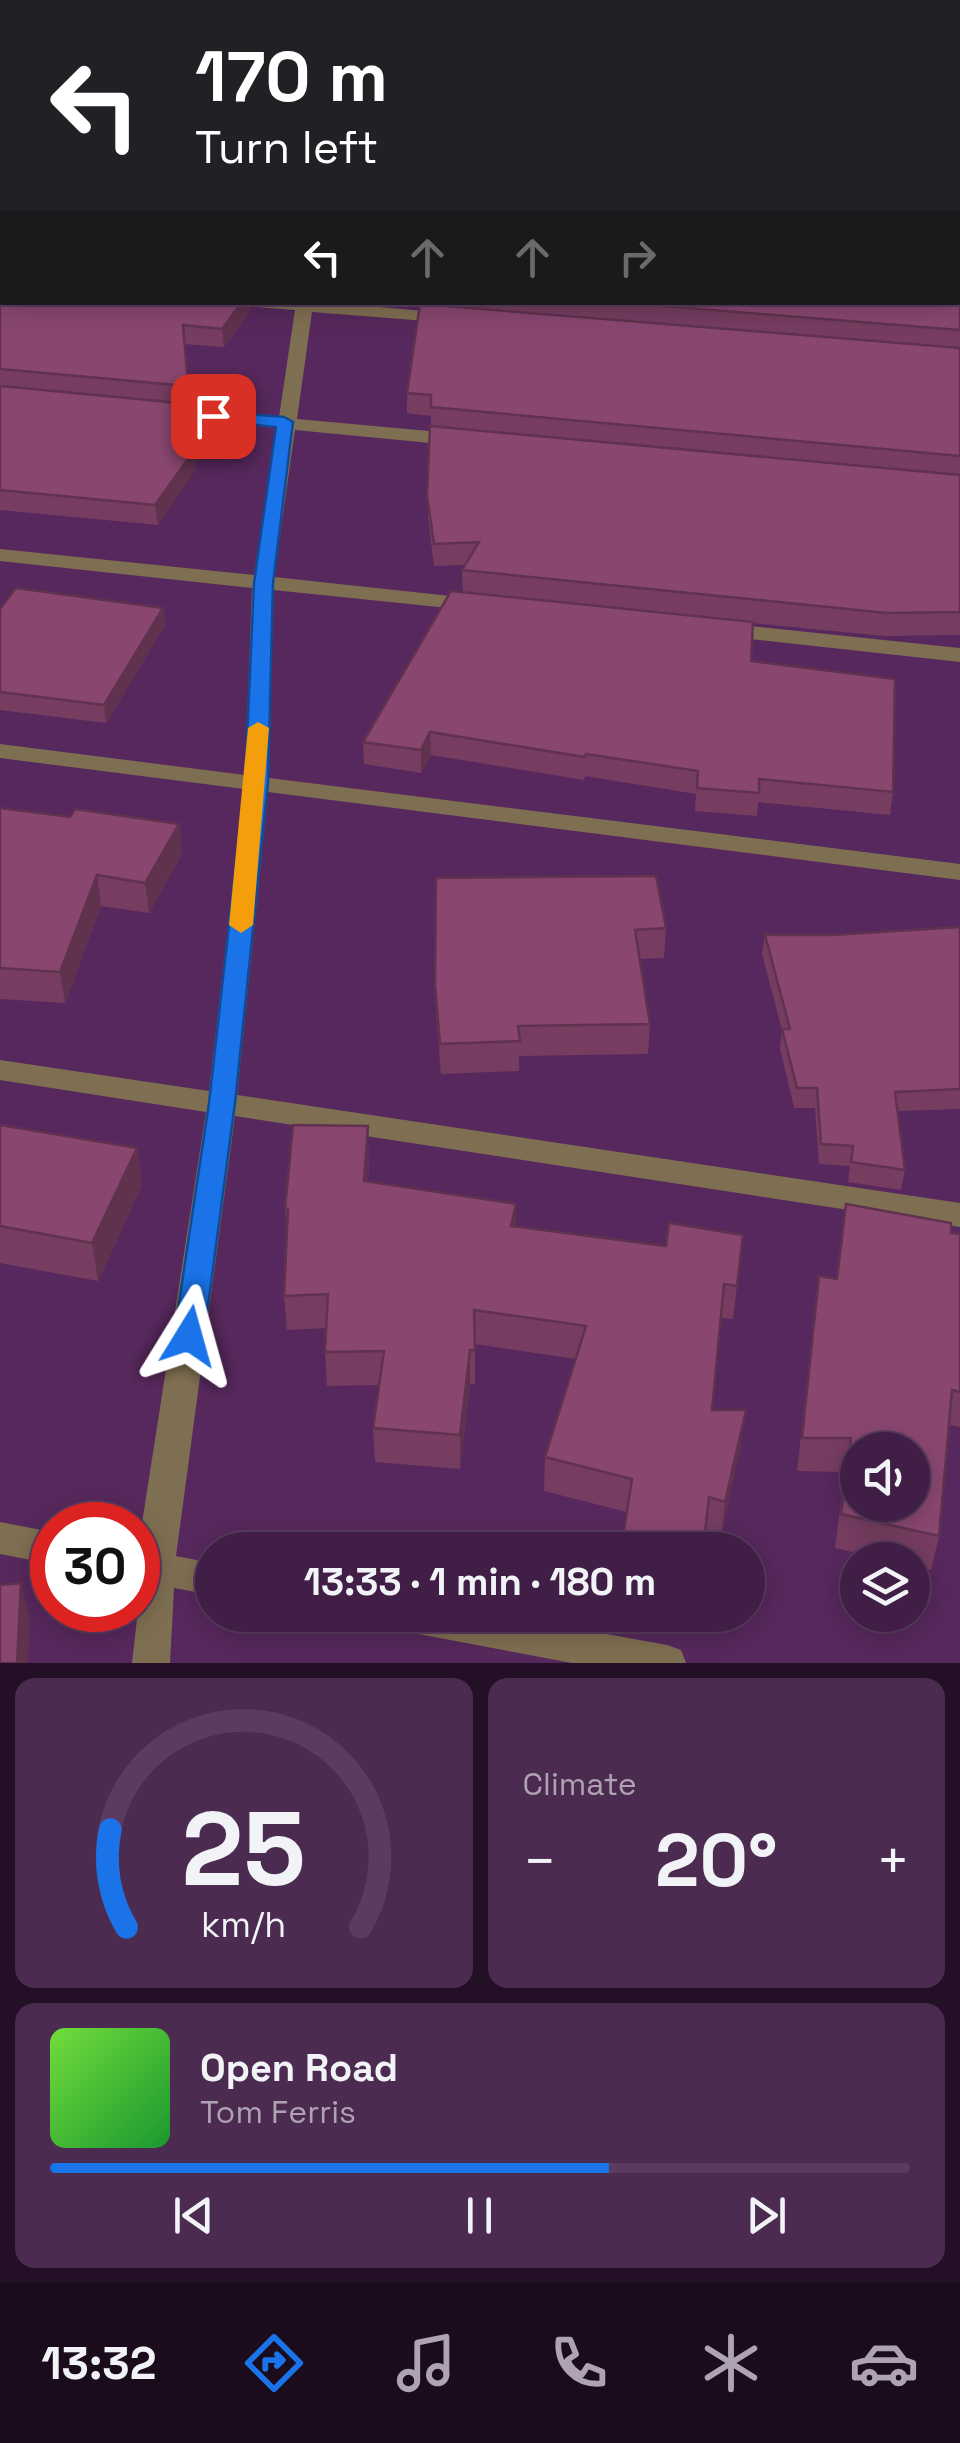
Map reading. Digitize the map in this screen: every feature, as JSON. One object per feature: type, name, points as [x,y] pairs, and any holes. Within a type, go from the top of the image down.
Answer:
[{"type":"street","points":[[157,1502],[222,1103],[256,783],[264,583],[284,422],[305,305],[464,319]]},
{"type":"street","points":[[133,408],[483,442]]},
{"type":"street","points":[[0,555],[496,607]]},
{"type":"street","points":[[689,627],[960,655]]},
{"type":"street","points":[[0,751],[960,872]]},
{"type":"street","points":[[0,1070],[960,1216]]},
{"type":"street","points":[[0,1538],[30,1544]]},
{"type":"street","points":[[160,1568],[195,1575]]},
{"type":"street","points":[[149,1632],[150,1663]]},
{"type":"street","points":[[499,1632],[666,1663]]},
{"type":"building","points":[[0,305],[240,305],[222,329],[183,325],[188,386],[0,369]]},
{"type":"building","points":[[420,305],[960,348],[960,456],[431,407],[431,395],[407,393]]},
{"type":"building","points":[[651,305],[960,305],[960,330]]},
{"type":"building","points":[[0,386],[190,404],[195,449],[155,505],[0,490]]},
{"type":"building","points":[[430,426],[960,475],[960,612],[887,613],[462,570],[479,542],[434,544],[427,495]]},
{"type":"building","points":[[16,588],[163,608],[104,705],[0,692],[0,609]]},
{"type":"building","points":[[451,591],[753,622],[751,661],[895,679],[893,792],[759,779],[759,793],[697,788],[698,771],[430,732],[421,750],[363,742]]},
{"type":"building","points":[[0,808],[70,817],[75,809],[179,824],[145,883],[97,875],[60,972],[0,968]]},
{"type":"building","points":[[656,876],[666,928],[635,930],[650,1024],[518,1026],[520,1041],[440,1044],[435,985],[436,878]]},
{"type":"building","points":[[960,927],[960,1089],[895,1092],[905,1170],[851,1162],[853,1146],[821,1144],[817,1088],[797,1088],[782,1029],[790,1029],[765,935]]},
{"type":"building","points":[[0,1125],[137,1148],[92,1243],[0,1226]]},
{"type":"building","points":[[293,1125],[368,1126],[364,1181],[516,1204],[511,1226],[666,1246],[669,1223],[743,1235],[737,1286],[724,1284],[712,1410],[746,1410],[725,1502],[709,1497],[705,1532],[624,1532],[632,1479],[545,1457],[586,1326],[474,1310],[475,1350],[470,1350],[460,1435],[373,1428],[384,1351],[325,1352],[328,1294],[284,1296],[285,1209]]},
{"type":"building","points":[[846,1204],[951,1223],[951,1233],[960,1234],[960,1392],[952,1390],[939,1536],[877,1522],[930,1522],[930,1432],[840,1432],[840,1438],[802,1438],[819,1276],[837,1279]]},
{"type":"building","points":[[21,1583],[17,1663],[0,1663],[0,1585]]},
{"type":"slow traffic","points":[[241,925],[258,728]]},
{"type":"route","points":[[189,1336],[222,1103],[256,783],[264,583],[284,422],[213,416]]}]
